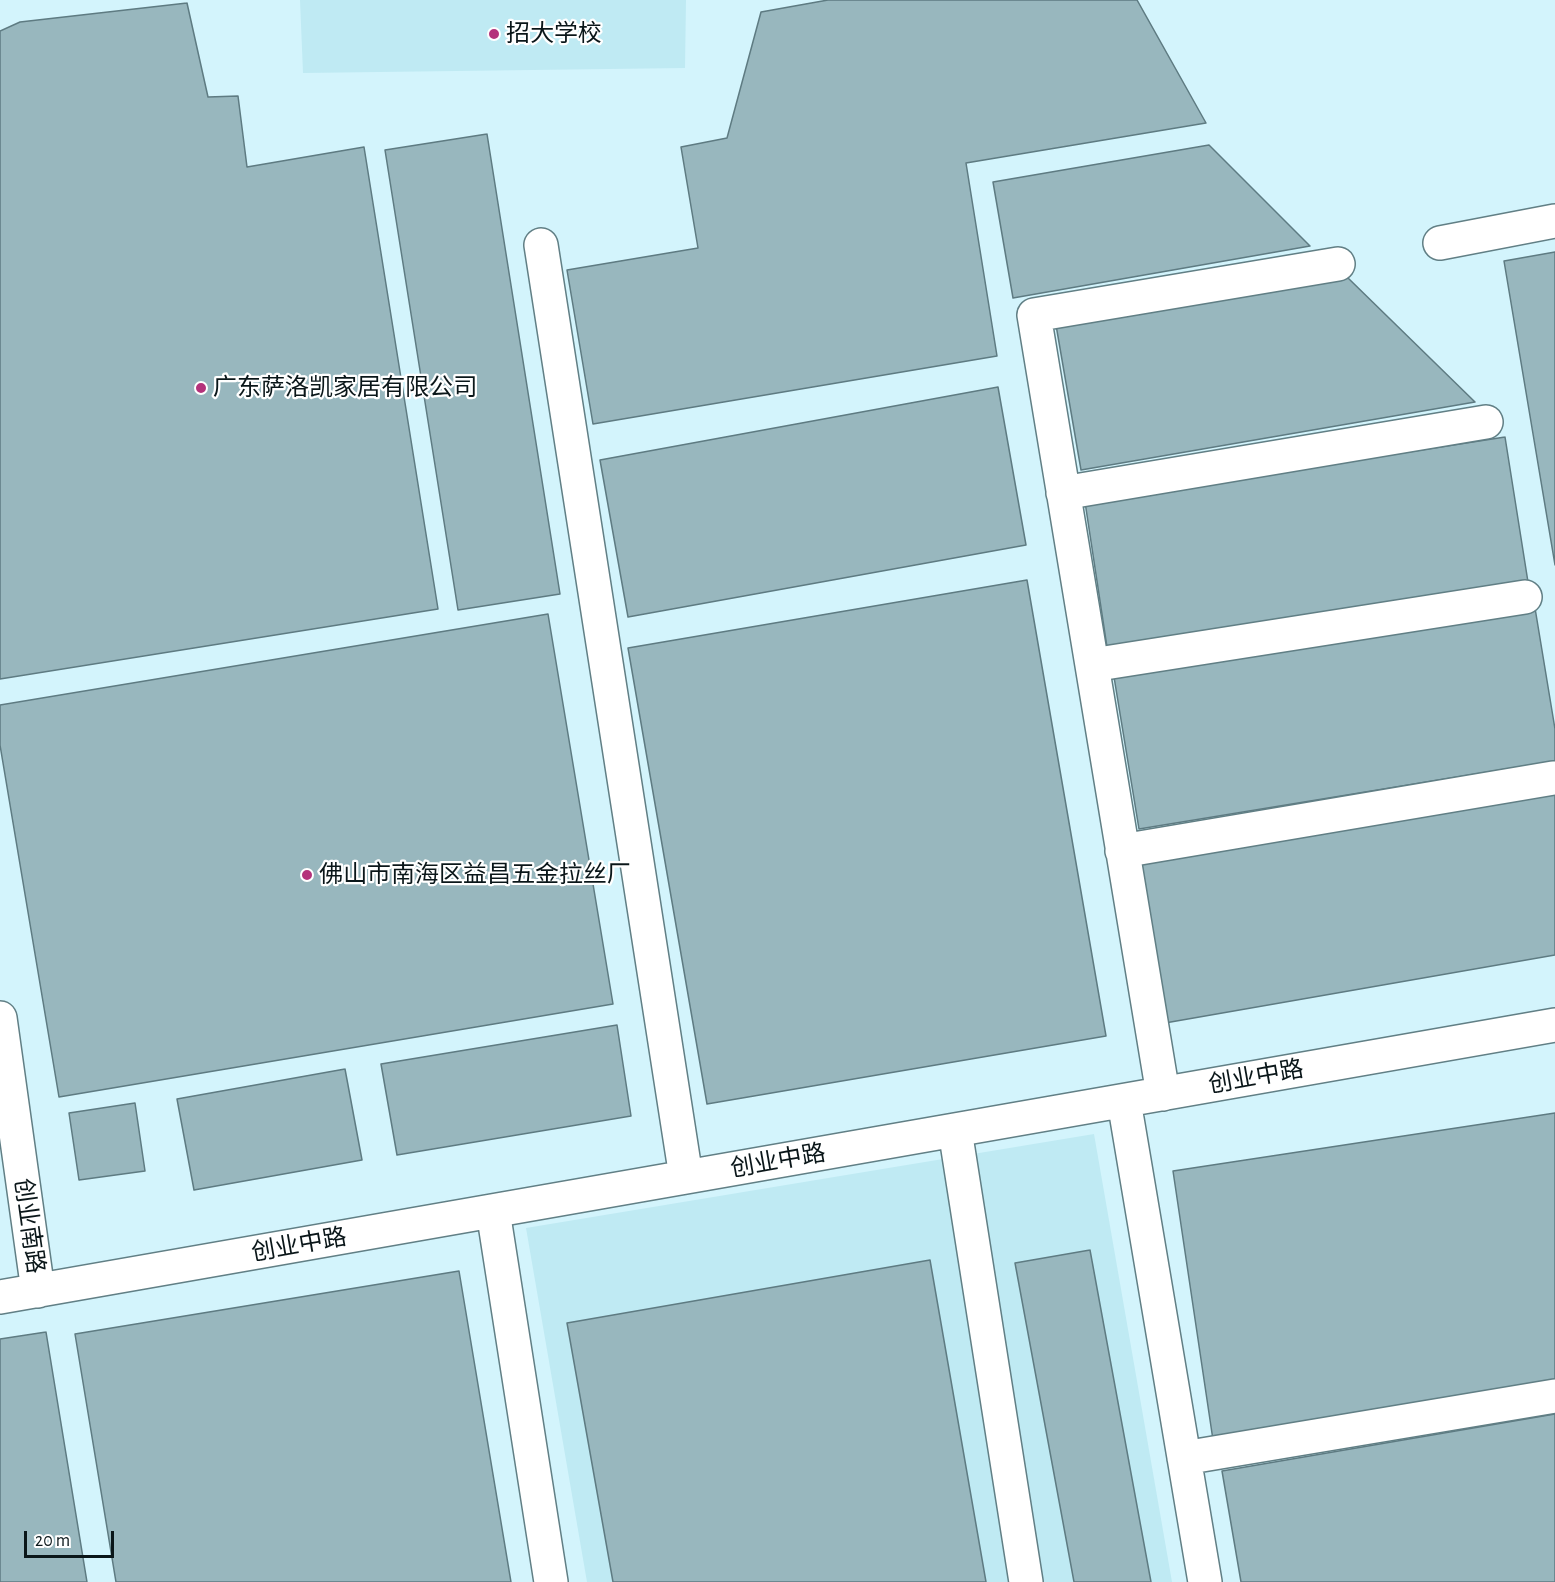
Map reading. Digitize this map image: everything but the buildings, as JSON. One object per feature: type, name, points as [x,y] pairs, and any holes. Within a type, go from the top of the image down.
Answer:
[{"type":"street","points":[[1440,243],[1555,221]]},
{"type":"street","points":[[541,245],[686,1177]]},
{"type":"street","points":[[1163,1094],[1034,315],[1338,264]]},
{"type":"street","points":[[1063,493],[1486,422]]},
{"type":"street","points":[[1092,665],[1525,597]]},
{"type":"street","points":[[1122,851],[1553,778]]},
{"type":"street","name":"创业南路","points":[[0,1018],[38,1291]]},
{"type":"street","name":"创业中路","points":[[0,1297],[1555,1025]]},
{"type":"street","points":[[1124,1101],[1204,1582]]},
{"type":"street","points":[[955,1130],[1026,1582]]},
{"type":"street","points":[[493,1211],[551,1582]]},
{"type":"street","points":[[1184,1458],[1555,1396]]},
{"type":"shaded area","name":"招大学校","points":[[300,0],[686,0],[685,68],[303,73]]},
{"type":"shaded area","points":[[1094,1134],[1172,1582],[587,1582],[526,1228]]},
{"type":"place","name":"招大学校","points":[[494,34]]},
{"type":"place","name":"广东萨洛凯家居有限公司","points":[[201,388]]},
{"type":"place","name":"佛山市南海区益昌五金拉丝厂","points":[[307,875]]}]
